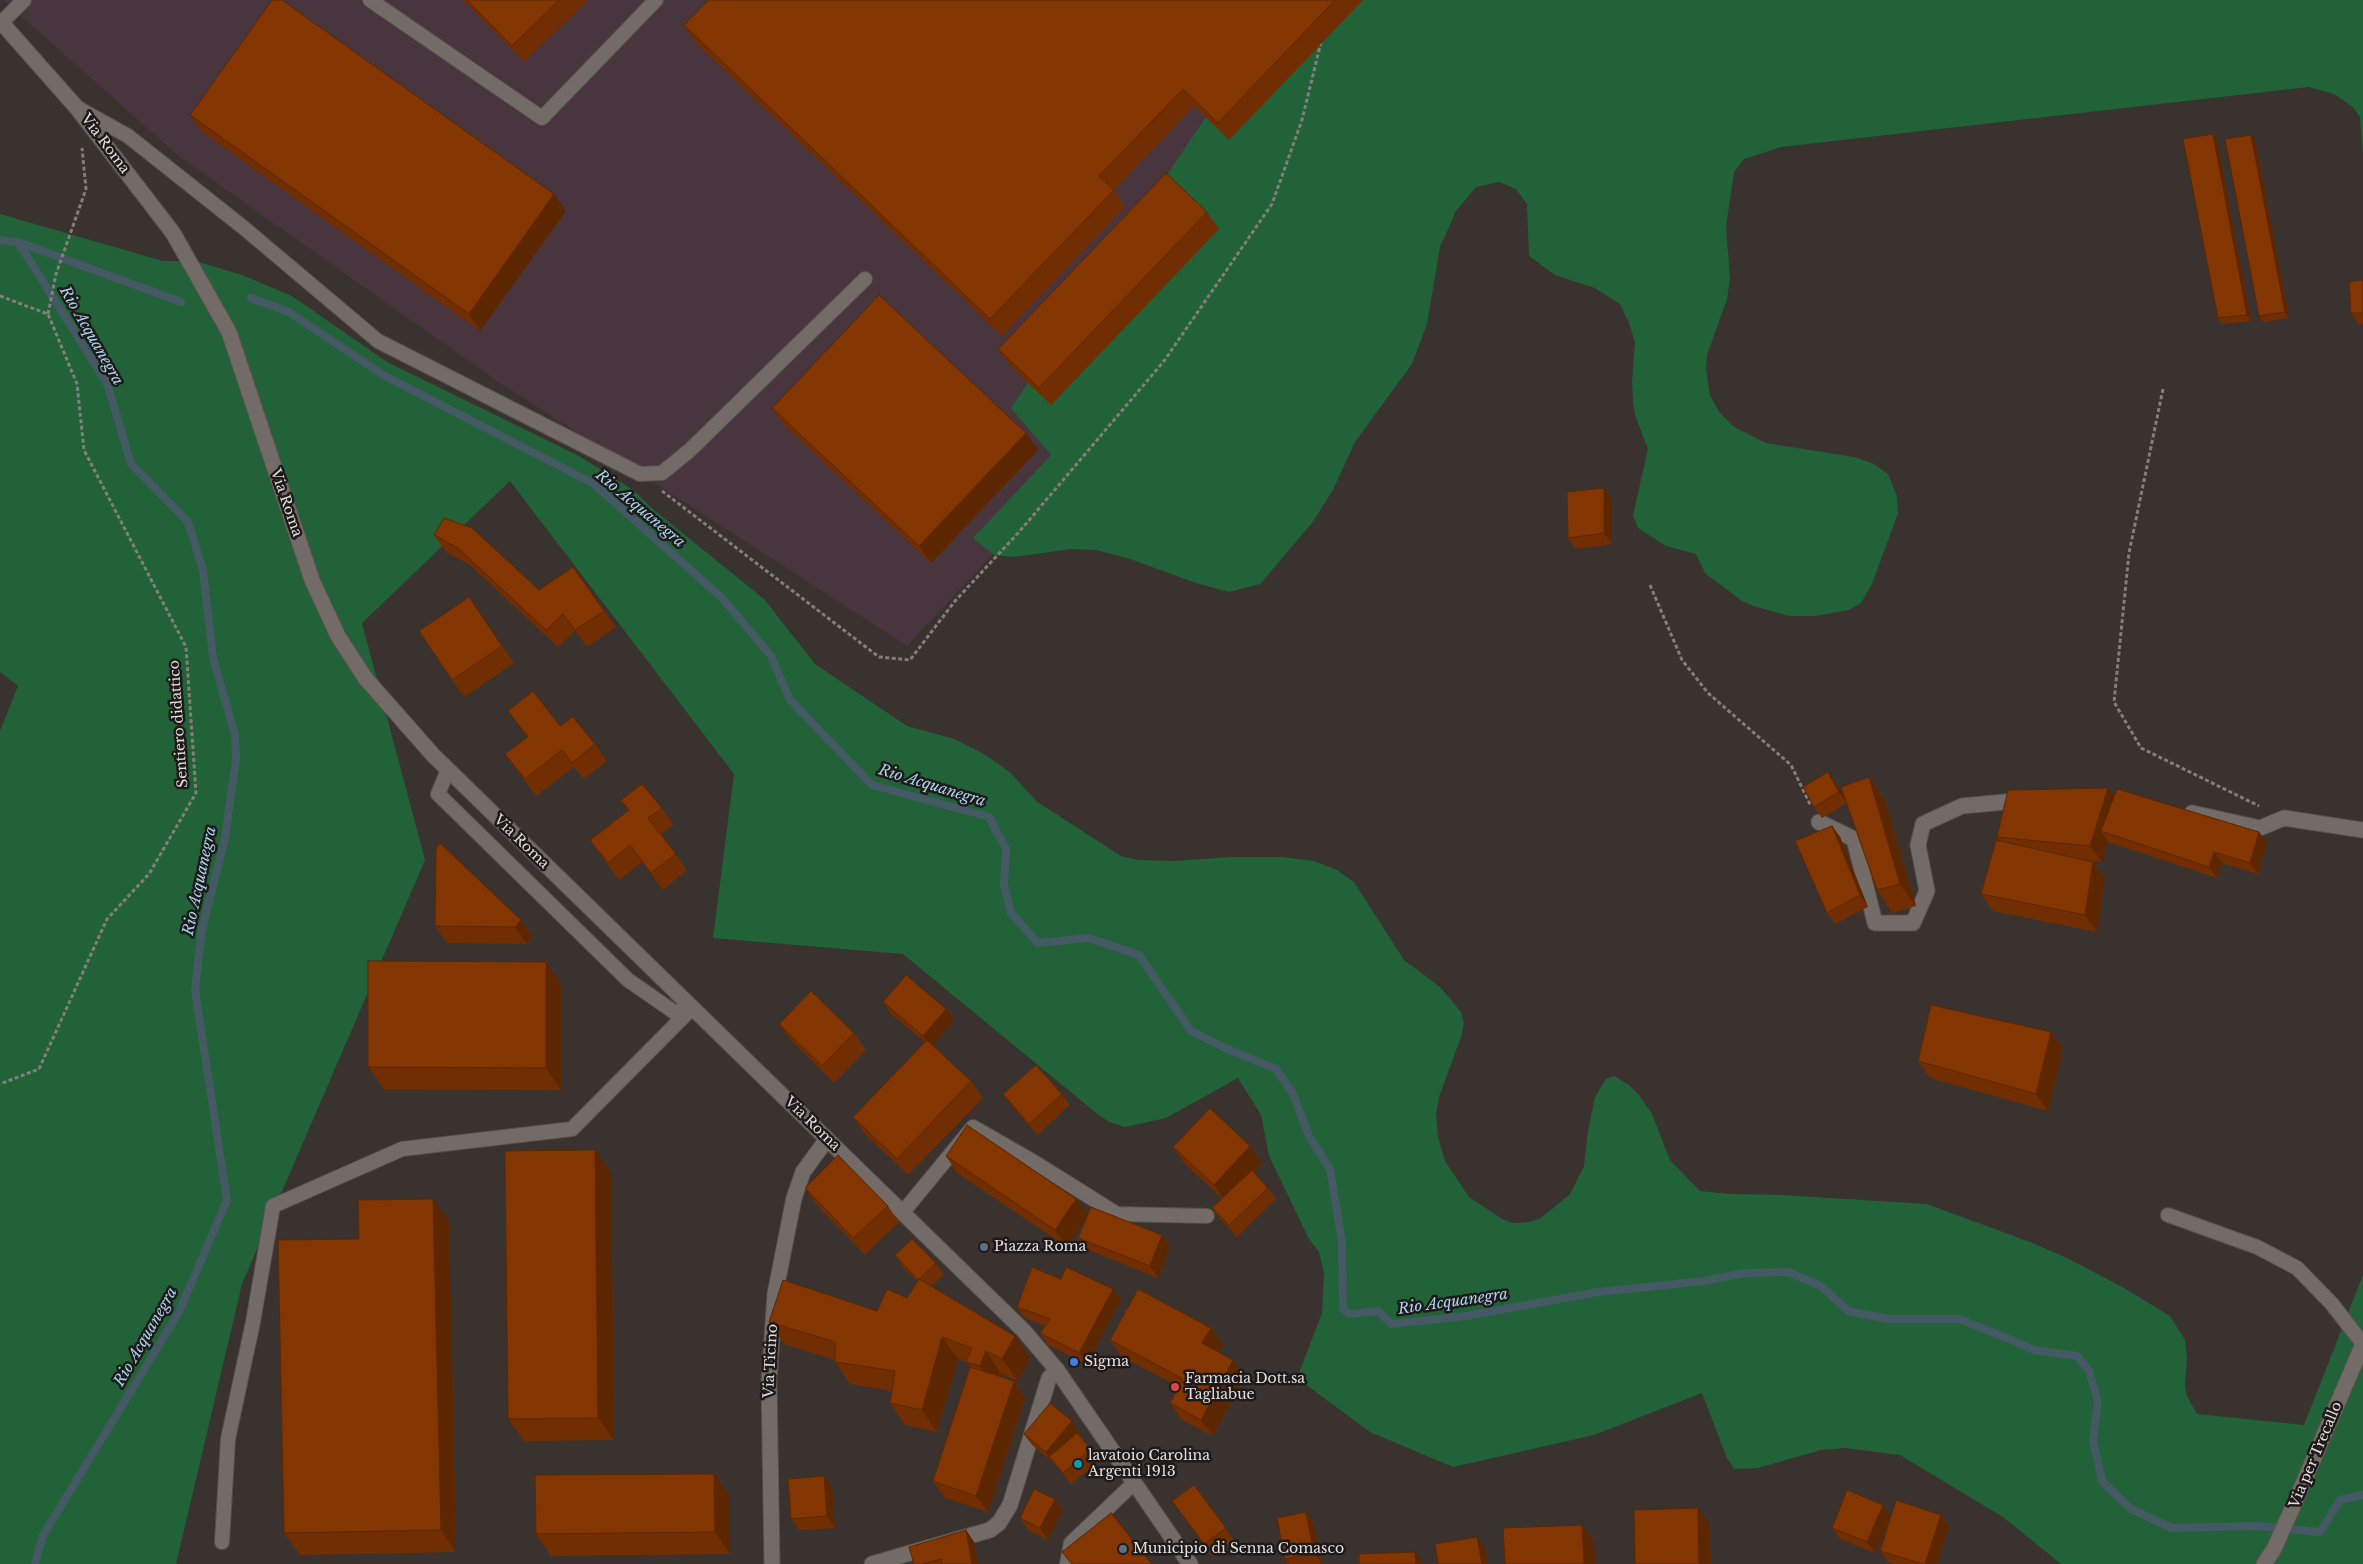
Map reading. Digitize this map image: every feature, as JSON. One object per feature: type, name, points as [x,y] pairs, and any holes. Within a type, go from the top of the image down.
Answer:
[{"type":"street","name":"Via Roma","points":[[1,21],[77,108],[173,233],[229,332],[312,580],[338,636],[366,679],[448,770],[1024,1330],[1056,1370],[1190,1564]]},
{"type":"street","points":[[1819,822],[1854,839],[1875,923],[1913,923],[1927,891],[1918,845],[1923,824],[1962,806],[2042,799]]},
{"type":"street","points":[[2174,808],[2260,828],[2284,818],[2363,830]]},
{"type":"street","name":"Via Ticino","points":[[772,1564],[769,1381],[775,1294],[794,1198],[803,1172],[827,1139]]},
{"type":"street","name":"Via per Trecallo","points":[[2264,1564],[2274,1549],[2300,1494],[2363,1344]]},
{"type":"street","points":[[872,1564],[984,1532],[999,1523],[1010,1505],[1049,1378],[1056,1370]]},
{"type":"lane","points":[[1,21],[24,0]]},
{"type":"lane","points":[[370,0],[542,118],[656,0]]},
{"type":"lane","points":[[77,108],[128,136],[378,341],[640,474],[662,473],[690,450],[865,279]]},
{"type":"lane","points":[[448,770],[438,794],[628,980],[674,1012],[692,1008]]},
{"type":"lane","points":[[222,1542],[228,1439],[253,1322],[273,1206],[402,1149],[572,1129],[692,1008]]},
{"type":"lane","points":[[903,1212],[973,1127],[1118,1214],[1207,1216]]},
{"type":"lane","points":[[2168,1215],[2257,1247],[2297,1268],[2332,1304],[2363,1344]]},
{"type":"lane","points":[[1067,1564],[1070,1543],[1134,1483]]},
{"type":"path","points":[[640,474],[879,657],[910,660],[954,601],[1019,532],[1164,361],[1272,204],[1302,120],[1322,37]]},
{"type":"path","points":[[0,296],[48,314],[56,274],[86,189],[81,144]]},
{"type":"path","name":"Sentiero didattico","points":[[0,1084],[39,1069],[107,919],[149,874],[196,793],[186,647],[84,450],[77,384],[48,314]]},
{"type":"path","points":[[2163,389],[2129,553],[2114,702],[2141,748],[2284,818]]},
{"type":"path","points":[[1650,585],[1682,660],[1708,694],[1791,765],[1819,822]]},
{"type":"shaded area","points":[[3,0],[1390,0],[1274,254],[907,646],[500,383],[180,157]]},
{"type":"green space","points":[[1284,0],[2363,0],[2363,155],[2360,117],[2353,107],[2334,94],[2309,87],[1781,147],[1744,159],[1734,172],[1726,227],[1730,278],[1727,299],[1707,355],[1706,369],[1710,396],[1720,413],[1734,427],[1766,443],[1854,457],[1872,463],[1888,474],[1897,496],[1898,513],[1872,584],[1861,603],[1849,610],[1816,616],[1789,616],[1754,606],[1742,601],[1705,573],[1696,554],[1666,546],[1638,528],[1633,515],[1648,449],[1635,415],[1632,381],[1635,342],[1629,323],[1620,304],[1595,288],[1555,275],[1529,256],[1527,204],[1516,189],[1499,182],[1476,187],[1456,211],[1440,247],[1427,324],[1412,364],[1355,442],[1333,490],[1312,523],[1260,584],[1229,592],[1199,584],[1130,559],[1096,550],[1071,549],[1014,557],[994,555],[973,538],[1051,455],[1011,408]]},
{"type":"green space","points":[[0,214],[163,261],[195,261],[242,275],[292,296],[387,362],[579,456],[633,490],[654,510],[764,599],[815,664],[907,726],[954,739],[984,754],[1011,773],[1036,801],[1121,856],[1138,860],[1174,861],[1233,857],[1282,857],[1314,861],[1337,870],[1354,882],[1404,960],[1440,987],[1461,1012],[1464,1023],[1461,1037],[1439,1097],[1436,1114],[1438,1137],[1445,1161],[1469,1197],[1502,1219],[1513,1223],[1529,1222],[1541,1218],[1570,1194],[1584,1166],[1588,1131],[1595,1097],[1606,1079],[1614,1076],[1629,1085],[1639,1095],[1652,1114],[1670,1160],[1700,1191],[1927,1204],[2030,1242],[2067,1258],[2124,1288],[2170,1316],[2185,1340],[2187,1358],[2185,1385],[2187,1396],[2197,1414],[2304,1425],[2363,1275],[2363,1564],[2061,1564],[2003,1517],[1900,1455],[1845,1448],[1821,1450],[1758,1468],[1734,1469],[1727,1458],[1702,1393],[1594,1435],[1453,1467],[1370,1432],[1297,1378],[1322,1313],[1324,1273],[1319,1252],[1309,1239],[1269,1156],[1261,1115],[1238,1078],[1166,1118],[1125,1127],[1109,1122],[1095,1112],[903,954],[713,938],[734,774],[510,481],[362,623],[425,860],[242,1284],[176,1564],[0,1564],[0,731],[18,686],[0,672]]},
{"type":"building","points":[[272,0],[282,0],[554,194],[469,314],[190,115]]},
{"type":"building","points":[[467,0],[559,0],[512,46]]},
{"type":"building","points":[[708,0],[1335,0],[1218,123],[1183,89],[1099,176],[1114,190],[990,319],[684,25]]},
{"type":"building","points":[[2213,134],[2247,315],[2218,318],[2183,139]]},
{"type":"building","points":[[2251,135],[2285,312],[2259,316],[2225,139]]},
{"type":"building","points":[[1166,173],[1207,212],[1039,388],[998,349]]},
{"type":"building","points":[[2363,280],[2363,313],[2351,313],[2349,282]]},
{"type":"building","points":[[879,295],[1026,433],[919,546],[772,408]]},
{"type":"building","points":[[1604,488],[1604,533],[1568,538],[1567,492]]},
{"type":"building","points":[[444,518],[472,528],[539,590],[573,567],[604,611],[575,630],[563,614],[546,630],[458,548],[434,535]]},
{"type":"building","points":[[469,597],[502,646],[452,680],[419,631]]},
{"type":"building","points":[[533,691],[560,726],[573,717],[595,744],[572,763],[562,750],[525,779],[505,754],[528,737],[508,711]]},
{"type":"building","points":[[1828,772],[1839,792],[1814,807],[1803,787]]},
{"type":"building","points":[[1869,777],[1900,884],[1877,890],[1841,787]]},
{"type":"building","points":[[642,784],[662,808],[648,818],[676,854],[651,873],[630,845],[608,863],[590,840],[629,810],[621,800]]},
{"type":"building","points":[[2108,788],[2090,846],[1997,837],[2008,790]]},
{"type":"building","points":[[2117,789],[2259,832],[2250,863],[2214,852],[2209,867],[2101,831]]},
{"type":"building","points":[[1832,826],[1860,895],[1827,913],[1795,841]]},
{"type":"building","points":[[1996,840],[2093,862],[2085,915],[1981,894]]},
{"type":"building","points":[[440,843],[521,920],[515,927],[435,926],[436,849]]},
{"type":"building","points":[[368,961],[546,962],[546,1068],[368,1067]]},
{"type":"building","points":[[906,975],[946,1009],[923,1036],[883,1002]]},
{"type":"building","points":[[811,991],[854,1033],[822,1066],[779,1024]]},
{"type":"building","points":[[1931,1005],[2051,1032],[2036,1094],[1918,1061]]},
{"type":"building","points":[[927,1040],[971,1081],[897,1159],[853,1117]]},
{"type":"building","points":[[1036,1065],[1062,1094],[1029,1124],[1003,1094]]},
{"type":"building","points":[[1210,1108],[1250,1146],[1214,1185],[1173,1147]]},
{"type":"building","points":[[967,1125],[1076,1199],[1055,1230],[946,1156]]},
{"type":"building","points":[[595,1150],[598,1418],[508,1419],[505,1151]]},
{"type":"building","points":[[838,1155],[888,1206],[853,1238],[805,1188]]},
{"type":"building","points":[[1252,1170],[1268,1188],[1229,1225],[1212,1208]]},
{"type":"building","points":[[433,1199],[441,1530],[284,1533],[278,1240],[359,1239],[358,1200]]},
{"type":"building","points":[[1091,1207],[1162,1235],[1150,1266],[1078,1238]]},
{"type":"building","points":[[912,1239],[936,1263],[918,1280],[895,1255]]},
{"type":"building","points":[[1032,1267],[1061,1279],[1066,1267],[1113,1289],[1079,1353],[1040,1333],[1050,1319],[1017,1307]]},
{"type":"building","points":[[919,1279],[1015,1336],[1002,1359],[986,1351],[980,1366],[966,1362],[972,1348],[942,1337],[922,1410],[890,1403],[895,1371],[835,1362],[835,1342],[769,1322],[783,1280],[877,1311],[887,1289],[907,1298]]},
{"type":"building","points":[[1138,1289],[1211,1328],[1202,1343],[1233,1360],[1201,1420],[1170,1403],[1183,1379],[1110,1340]]},
{"type":"building","points":[[970,1367],[1014,1381],[976,1496],[933,1481]]},
{"type":"building","points":[[1050,1403],[1072,1421],[1046,1452],[1024,1434]]},
{"type":"building","points":[[1077,1433],[1091,1449],[1063,1473],[1049,1457]]},
{"type":"building","points":[[714,1474],[715,1532],[536,1534],[535,1475]]},
{"type":"building","points":[[824,1476],[827,1516],[791,1519],[788,1479]]},
{"type":"building","points":[[1194,1485],[1226,1528],[1204,1544],[1172,1501]]},
{"type":"building","points":[[1034,1489],[1055,1499],[1040,1528],[1020,1518]]},
{"type":"building","points":[[1847,1490],[1883,1505],[1867,1542],[1832,1528]]},
{"type":"building","points":[[1896,1500],[1941,1515],[1925,1564],[1880,1551]]},
{"type":"building","points":[[1698,1508],[1699,1564],[1635,1564],[1634,1510]]},
{"type":"building","points":[[1306,1512],[1314,1553],[1285,1559],[1277,1518]]},
{"type":"building","points":[[1111,1513],[1152,1564],[1072,1564],[1062,1552]]},
{"type":"building","points":[[1582,1525],[1584,1564],[1505,1564],[1503,1528]]},
{"type":"building","points":[[966,1530],[972,1564],[942,1564],[941,1559],[914,1564],[909,1547]]},
{"type":"building","points":[[1477,1537],[1482,1564],[1438,1564],[1435,1544]]},
{"type":"building","points":[[1415,1552],[1416,1564],[1359,1564],[1359,1554]]},
{"type":"waterway","name":"Rio Acquanegra","points":[[0,240],[18,242],[181,302]]},
{"type":"waterway","name":"Rio Acquanegra","points":[[18,242],[107,383],[131,464],[188,522],[203,570],[213,658],[235,735],[236,759],[225,838],[202,929],[195,990],[227,1200],[179,1312],[42,1537],[35,1564]]},
{"type":"waterway","name":"Rio Acquanegra","points":[[251,298],[289,312],[385,376],[594,484],[723,599],[771,656],[790,700],[872,785],[989,817],[1006,849],[1004,885],[1011,913],[1038,943],[1089,938],[1139,955],[1191,1031],[1223,1047],[1276,1069],[1293,1094],[1309,1136],[1330,1169],[1342,1243],[1343,1309],[1349,1314],[1378,1311],[1391,1324],[1466,1316],[1598,1292],[1704,1281],[1744,1273],[1788,1272],[1821,1286],[1848,1311],[1888,1319],[1959,1319],[2034,1350],[2077,1356],[2089,1371],[2098,1402],[2093,1440],[2102,1481],[2131,1509],[2172,1528],[2258,1526],[2320,1532],[2340,1500],[2363,1495]]},
{"type":"place","name":"Piazza Roma","points":[[984,1247]]},
{"type":"place","name":"Sigma","points":[[1074,1362]]},
{"type":"place","name":"Farmacia Dott.sa Tagliabue","points":[[1175,1387]]},
{"type":"place","name":"lavatoio Carolina Argenti 1913","points":[[1078,1464]]},
{"type":"place","name":"Municipio di Senna Comasco","points":[[1123,1549]]}]
